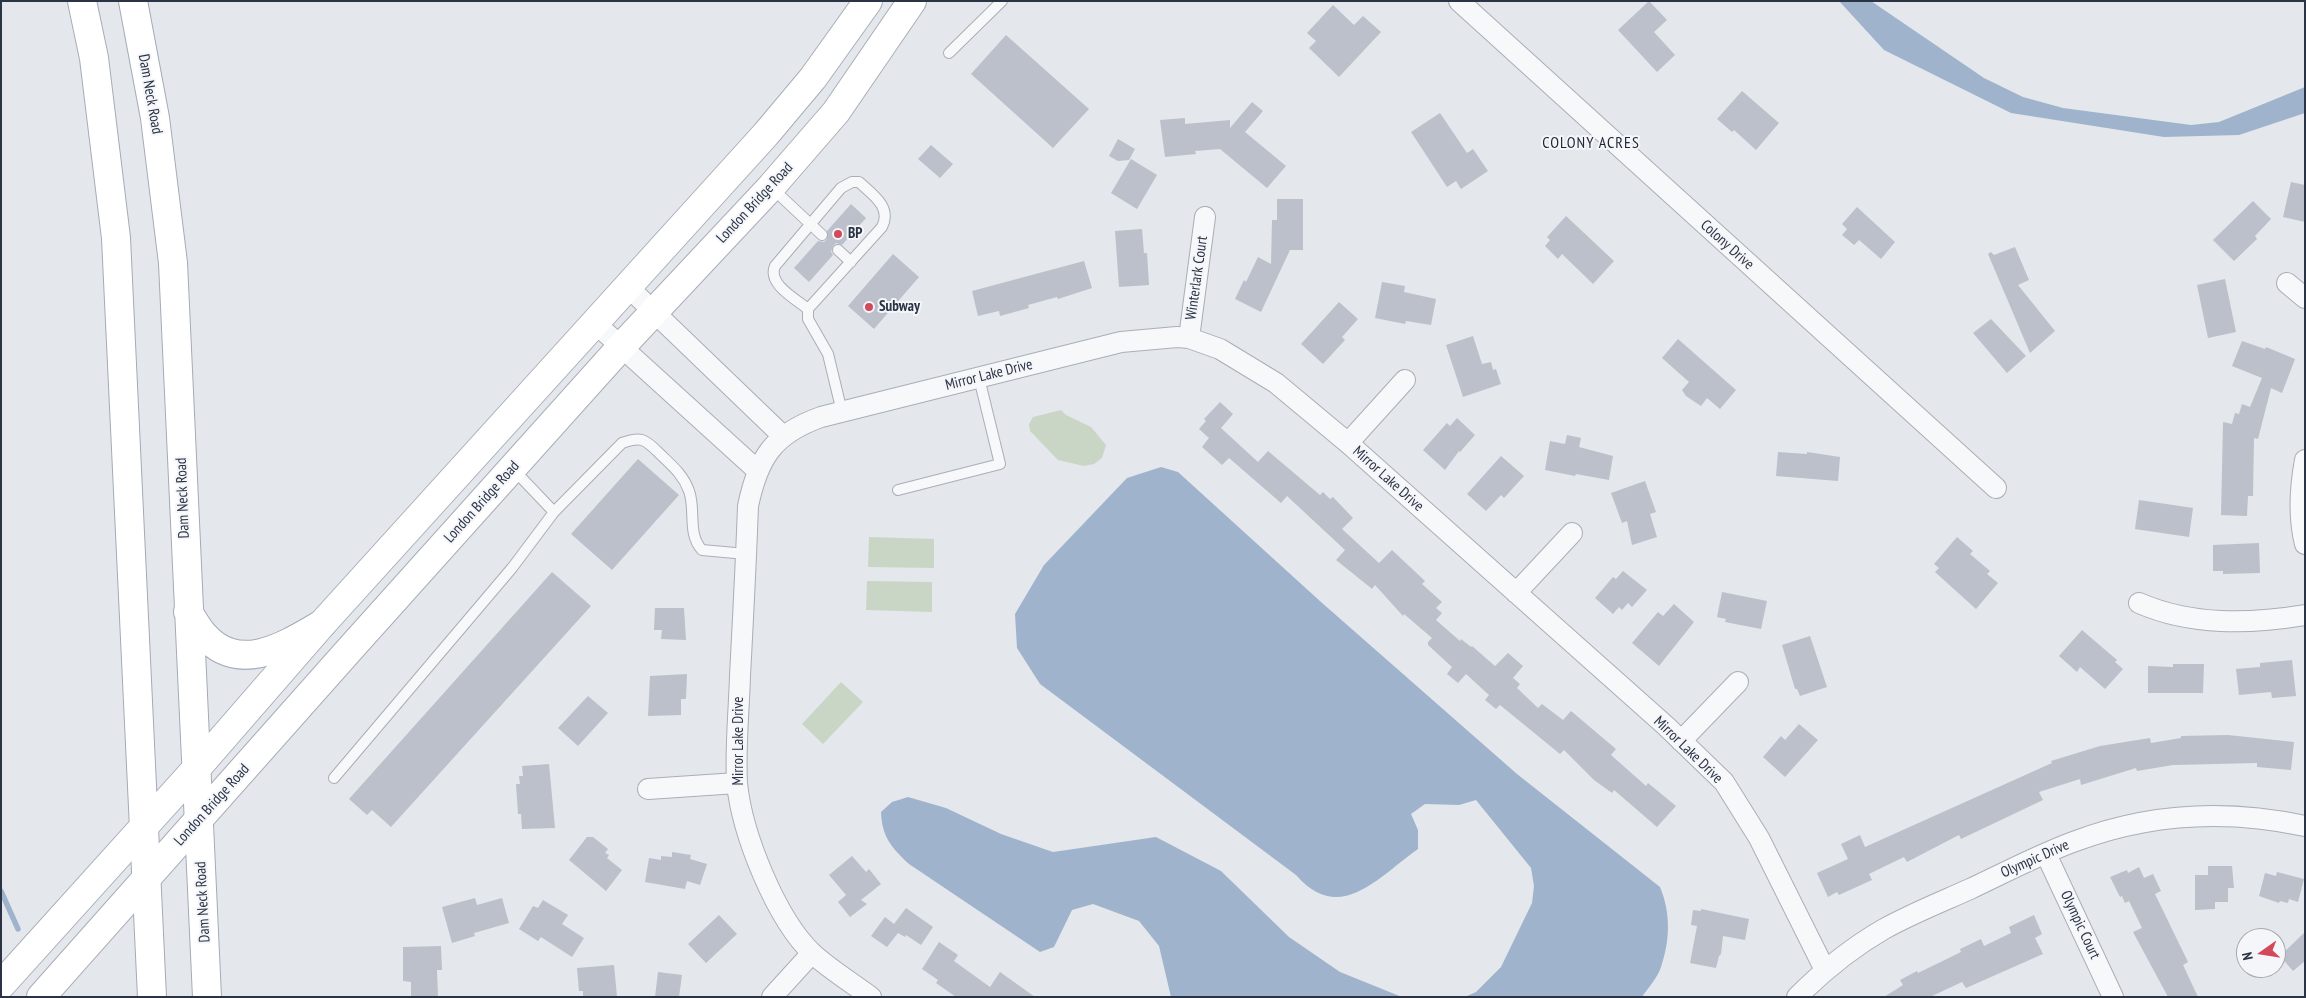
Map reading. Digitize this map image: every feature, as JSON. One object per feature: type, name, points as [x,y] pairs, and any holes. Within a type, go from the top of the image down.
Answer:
[{"type":"main road","points":[[82,1],[94,58],[116,238],[152,997]]},
{"type":"main road","name":"Dam Neck Road","points":[[133,1],[155,118],[173,263],[207,997]]},
{"type":"main road","points":[[1,985],[196,770],[322,624],[626,286],[766,134],[813,78],[868,1]]},
{"type":"main road","name":"London Bridge Road","points":[[41,997],[512,469],[654,312],[771,187],[836,112],[912,1]]},
{"type":"main road","points":[[188,612],[204,635],[220,648],[247,655],[264,653],[285,646],[322,624]]},
{"type":"street","name":"Colony Drive","points":[[1459,1],[1996,488]]},
{"type":"street","name":"Winterlark Court","points":[[1189,338],[1205,217]]},
{"type":"street","points":[[2287,283],[2305,298]]},
{"type":"street","points":[[626,286],[783,436]]},
{"type":"street","points":[[595,322],[757,470]]},
{"type":"street","name":"Mirror Lake Drive","points":[[871,997],[812,953],[794,930],[764,877],[751,840],[738,783],[737,738],[748,506],[757,470],[768,452],[783,436],[802,424],[842,412],[1121,342],[1147,338],[1189,338],[1220,349],[1276,383],[1348,443],[1681,741],[1724,782],[1760,838],[1825,970]]},
{"type":"street","points":[[1348,443],[1405,380]]},
{"type":"street","points":[[2305,460],[2301,482],[2305,544]]},
{"type":"street","points":[[1516,592],[1572,532]]},
{"type":"street","points":[[2140,603],[2160,612],[2192,618],[2230,621],[2266,621],[2305,615]]},
{"type":"street","points":[[1681,741],[1738,682]]},
{"type":"street","points":[[648,789],[738,783]]},
{"type":"street","name":"Olympic Drive","points":[[1797,997],[1825,970],[1884,929],[2072,842],[2111,829],[2151,820],[2183,816],[2234,816],[2273,819],[2305,826]]},
{"type":"street","name":"Olympic Court","points":[[2046,854],[2113,997]]},
{"type":"street","points":[[772,997],[812,953]]},
{"type":"lane","points":[[950,53],[1002,1]]},
{"type":"lane","points":[[808,309],[774,281],[772,272],[774,266],[841,188],[852,182],[860,182],[880,201],[885,211],[886,220],[882,228],[808,309],[808,319],[828,354],[842,412]]},
{"type":"lane","points":[[771,187],[822,235]]},
{"type":"lane","points":[[838,250],[851,262]]},
{"type":"lane","points":[[898,490],[1000,464],[978,378]]},
{"type":"lane","points":[[334,778],[512,568],[554,512],[622,443],[635,438],[646,441],[681,474],[690,493],[693,532],[698,546],[702,550],[746,554]]},
{"type":"lane","points":[[512,469],[554,512]]},
{"type":"green space","points":[[1061,410],[1066,415],[1091,427],[1106,445],[1102,458],[1094,464],[1084,466],[1058,460],[1030,431],[1029,424],[1033,417]]},
{"type":"green space","points":[[869,537],[934,539],[934,568],[868,567]]},
{"type":"green space","points":[[867,581],[932,582],[932,612],[866,610]]},
{"type":"green space","points":[[841,682],[863,702],[823,744],[802,724]]},
{"type":"water","points":[[1839,1],[1871,1],[1984,78],[2023,97],[2063,108],[2191,125],[2219,122],[2305,87],[2305,113],[2239,135],[2164,137],[2011,113],[1884,50]]},
{"type":"water","points":[[1161,467],[1178,472],[1321,602],[1517,774],[1660,887],[1668,917],[1668,937],[1660,971],[1642,997],[1465,997],[1476,992],[1501,967],[1532,903],[1534,886],[1531,868],[1476,800],[1459,805],[1425,804],[1411,814],[1418,830],[1418,849],[1358,892],[1343,896],[1328,896],[1312,889],[1296,875],[1040,684],[1017,648],[1015,614],[1044,565],[1127,478]]},
{"type":"water","points":[[908,797],[946,808],[1001,834],[1053,852],[1156,837],[1221,871],[1289,937],[1340,972],[1402,997],[1171,997],[1159,946],[1139,921],[1093,904],[1072,910],[1054,947],[1040,952],[909,864],[897,852],[883,828],[881,812],[892,802]]},
{"type":"building","points":[[1649,1],[1667,20],[1654,32],[1675,55],[1657,72],[1618,30]]},
{"type":"building","points":[[1333,5],[1354,25],[1363,16],[1381,32],[1339,77],[1309,48],[1316,41],[1307,33]]},
{"type":"building","points":[[1006,35],[1089,109],[1053,148],[971,74]]},
{"type":"building","points":[[1742,91],[1779,123],[1756,150],[1734,130],[1732,132],[1717,119]]},
{"type":"building","points":[[1252,102],[1263,111],[1245,132],[1286,166],[1267,188],[1220,149],[1195,151],[1196,154],[1165,157],[1160,120],[1185,118],[1185,124],[1230,120],[1230,128]]},
{"type":"building","points":[[1440,113],[1467,153],[1473,149],[1488,171],[1461,189],[1456,181],[1447,187],[1411,132]]},
{"type":"building","points":[[1118,139],[1135,149],[1129,160],[1118,161],[1109,156]]},
{"type":"building","points":[[931,145],[953,164],[940,178],[918,159]]},
{"type":"building","points":[[1131,159],[1157,175],[1137,209],[1111,193]]},
{"type":"building","points":[[2291,182],[2305,185],[2305,222],[2283,217]]},
{"type":"building","points":[[1277,199],[1303,199],[1303,250],[1290,250],[1261,312],[1235,299],[1258,257],[1271,264],[1272,220],[1277,220]]},
{"type":"building","points":[[2253,201],[2271,219],[2255,236],[2257,239],[2234,261],[2213,240]]},
{"type":"building","name":"BP","points":[[851,204],[866,218],[842,245],[836,243],[833,246],[831,252],[833,255],[809,282],[794,268],[818,241],[824,242],[827,239],[827,231]]},
{"type":"building","points":[[1857,207],[1895,242],[1881,259],[1859,240],[1854,245],[1842,235],[1847,229],[1842,224]]},
{"type":"building","points":[[1566,216],[1614,261],[1593,284],[1562,254],[1558,259],[1545,246],[1550,240],[1547,237]]},
{"type":"building","points":[[1142,229],[1144,253],[1147,253],[1149,285],[1119,287],[1115,231]]},
{"type":"building","points":[[2015,247],[2029,280],[2018,285],[2055,331],[2030,353],[1988,254],[1991,252],[1994,255]]},
{"type":"building","points":[[893,254],[919,277],[874,329],[848,306]]},
{"type":"building","points":[[1084,261],[1092,288],[1058,299],[1057,297],[1028,305],[1029,308],[1000,316],[999,311],[978,316],[972,291]]},
{"type":"building","points":[[2225,279],[2236,332],[2208,338],[2197,285]]},
{"type":"building","points":[[1382,282],[1405,286],[1404,292],[1436,299],[1431,325],[1406,321],[1405,324],[1375,318]]},
{"type":"building","points":[[1339,302],[1358,319],[1342,337],[1345,340],[1323,364],[1301,344]]},
{"type":"building","points":[[1991,319],[2026,356],[2007,373],[1973,333]]},
{"type":"building","points":[[1473,336],[1482,364],[1491,362],[1493,370],[1496,369],[1501,384],[1463,397],[1446,345]]},
{"type":"building","points":[[1678,339],[1736,390],[1720,409],[1707,398],[1701,406],[1686,396],[1682,390],[1689,382],[1662,358]]},
{"type":"building","points":[[2242,341],[2265,349],[2266,347],[2295,359],[2282,393],[2271,388],[2258,439],[2254,438],[2253,496],[2248,496],[2247,516],[2221,515],[2223,422],[2232,424],[2235,413],[2239,414],[2242,404],[2250,407],[2262,378],[2232,366]]},
{"type":"building","points":[[1220,402],[1233,414],[1221,428],[1258,462],[1268,451],[1320,495],[1323,492],[1330,499],[1333,497],[1353,518],[1342,529],[1379,563],[1392,550],[1425,581],[1422,584],[1442,602],[1436,608],[1442,613],[1436,620],[1460,641],[1461,639],[1472,646],[1495,666],[1508,653],[1523,666],[1513,678],[1520,684],[1517,688],[1538,708],[1542,704],[1563,720],[1571,711],[1616,749],[1611,755],[1646,786],[1648,783],[1676,806],[1657,827],[1614,790],[1612,793],[1594,780],[1564,750],[1560,754],[1500,705],[1496,709],[1485,700],[1489,695],[1466,674],[1458,683],[1447,674],[1452,667],[1428,645],[1432,638],[1404,614],[1403,616],[1375,585],[1372,589],[1336,560],[1345,550],[1287,496],[1281,503],[1229,458],[1222,465],[1202,447],[1209,438],[1199,429],[1206,421],[1204,419]]},
{"type":"building","points":[[1457,418],[1475,435],[1459,451],[1445,470],[1423,450],[1447,423],[1450,426]]},
{"type":"building","points":[[1567,435],[1581,438],[1579,447],[1613,456],[1609,480],[1545,470],[1550,441],[1565,444]]},
{"type":"building","points":[[1778,452],[1807,454],[1807,452],[1840,457],[1838,481],[1776,476]]},
{"type":"building","points":[[1501,456],[1524,476],[1504,498],[1501,495],[1486,511],[1467,494]]},
{"type":"building","points":[[638,459],[679,495],[612,570],[571,534]]},
{"type":"building","points":[[1645,481],[1656,512],[1650,514],[1657,537],[1632,545],[1627,521],[1622,523],[1611,493]]},
{"type":"building","points":[[2139,500],[2193,508],[2189,537],[2135,529]]},
{"type":"building","points":[[1957,537],[1973,551],[1970,554],[1990,571],[1987,574],[1998,583],[1976,609],[1935,572],[1939,568],[1934,564]]},
{"type":"building","points":[[2259,543],[2260,573],[2223,574],[2223,571],[2213,571],[2213,545]]},
{"type":"building","points":[[1623,571],[1647,590],[1632,607],[1628,603],[1622,610],[1619,607],[1613,614],[1595,598],[1613,577],[1616,579]]},
{"type":"building","points":[[552,572],[591,606],[391,827],[372,810],[367,815],[349,799]]},
{"type":"building","points":[[1722,592],[1767,601],[1761,629],[1725,622],[1726,619],[1717,617]]},
{"type":"building","points":[[1674,604],[1694,622],[1659,666],[1632,643],[1658,612],[1663,616]]},
{"type":"building","points":[[655,608],[684,608],[686,640],[661,639],[662,630],[654,630]]},
{"type":"building","points":[[2082,630],[2117,660],[2115,662],[2123,669],[2105,689],[2080,667],[2077,672],[2059,656]]},
{"type":"building","points":[[1810,636],[1827,687],[1800,696],[1797,689],[1795,689],[1782,645]]},
{"type":"building","points":[[2292,660],[2296,696],[2272,698],[2271,692],[2239,695],[2236,669],[2260,667],[2260,663]]},
{"type":"building","points":[[2173,664],[2204,664],[2203,693],[2148,693],[2148,666],[2173,667]]},
{"type":"building","points":[[687,674],[686,699],[681,699],[681,715],[648,716],[650,676]]},
{"type":"building","points":[[588,696],[608,713],[578,746],[558,728]]},
{"type":"building","points":[[1799,724],[1818,740],[1785,777],[1763,757],[1781,736],[1785,740]]},
{"type":"building","points":[[2228,735],[2294,742],[2291,770],[2257,767],[2257,763],[2173,765],[2137,771],[2136,768],[2081,785],[2080,779],[2039,792],[2043,800],[1961,839],[1959,835],[1907,862],[1904,857],[1869,874],[1872,880],[1839,895],[1837,892],[1828,897],[1817,873],[1848,859],[1841,844],[1860,835],[1865,847],[2052,763],[2051,761],[2100,746],[2150,738],[2151,743],[2181,738],[2181,736]]},
{"type":"building","points":[[549,764],[555,828],[522,829],[521,814],[518,814],[516,784],[520,784],[519,776],[523,776],[522,766]]},
{"type":"building","points":[[587,837],[593,837],[608,849],[605,853],[609,855],[607,858],[622,870],[606,891],[569,860]]},
{"type":"building","points":[[672,852],[691,855],[690,859],[707,864],[700,885],[687,881],[685,889],[645,882],[649,858],[661,860],[661,856],[672,857]]},
{"type":"building","points":[[852,856],[866,872],[869,869],[881,884],[861,900],[867,904],[850,917],[838,902],[846,895],[829,875]]},
{"type":"building","points":[[2208,866],[2232,866],[2234,888],[2228,888],[2228,902],[2215,902],[2215,909],[2195,910],[2195,875],[2208,875]]},
{"type":"building","points":[[2139,867],[2144,878],[2153,874],[2161,891],[2155,894],[2188,962],[2183,965],[2198,997],[2168,997],[2133,932],[2142,928],[2129,901],[2125,903],[2122,896],[2120,897],[2110,877],[2127,870],[2128,873]]},
{"type":"building","points":[[2277,872],[2304,879],[2298,902],[2289,899],[2288,903],[2280,901],[2279,903],[2259,896],[2265,873],[2276,876]]},
{"type":"building","points":[[475,898],[477,905],[502,898],[509,923],[474,933],[475,936],[452,943],[442,907]]},
{"type":"building","points":[[543,900],[568,915],[562,924],[584,938],[572,957],[541,937],[538,941],[519,929],[533,906],[538,908]]},
{"type":"building","points":[[906,908],[933,927],[921,945],[906,935],[905,937],[898,933],[887,947],[871,936],[885,917],[894,924]]},
{"type":"building","points":[[1701,909],[1749,919],[1745,940],[1723,936],[1721,954],[1716,968],[1690,963],[1697,926],[1691,925],[1693,910],[1701,911]]},
{"type":"building","points":[[719,915],[737,934],[706,963],[688,944]]},
{"type":"building","points":[[2034,915],[2042,934],[2035,938],[2043,954],[1966,988],[1962,982],[1930,997],[1884,997],[1903,985],[1900,980],[1961,952],[1960,949],[1981,939],[1984,946],[2011,933],[2009,927]]},
{"type":"building","points":[[2305,932],[2305,961],[2293,971],[2286,963],[2286,950]]},
{"type":"building","points":[[939,942],[958,955],[954,961],[990,987],[1000,972],[1035,997],[956,997],[936,983],[938,980],[922,969]]},
{"type":"building","points":[[441,946],[442,970],[437,970],[438,997],[411,997],[411,982],[403,981],[403,947]]},
{"type":"building","points":[[614,965],[617,997],[583,997],[583,991],[579,991],[577,968]]},
{"type":"building","points":[[658,972],[682,975],[679,997],[655,997]]},
{"type":"waterway","points":[[1,891],[18,929]]},
{"type":"place","name":"BP","points":[[838,234]]},
{"type":"place","name":"Subway","points":[[869,307]]},
{"type":"district","name":"COLONY ACRES","points":[[1591,143]]}]
